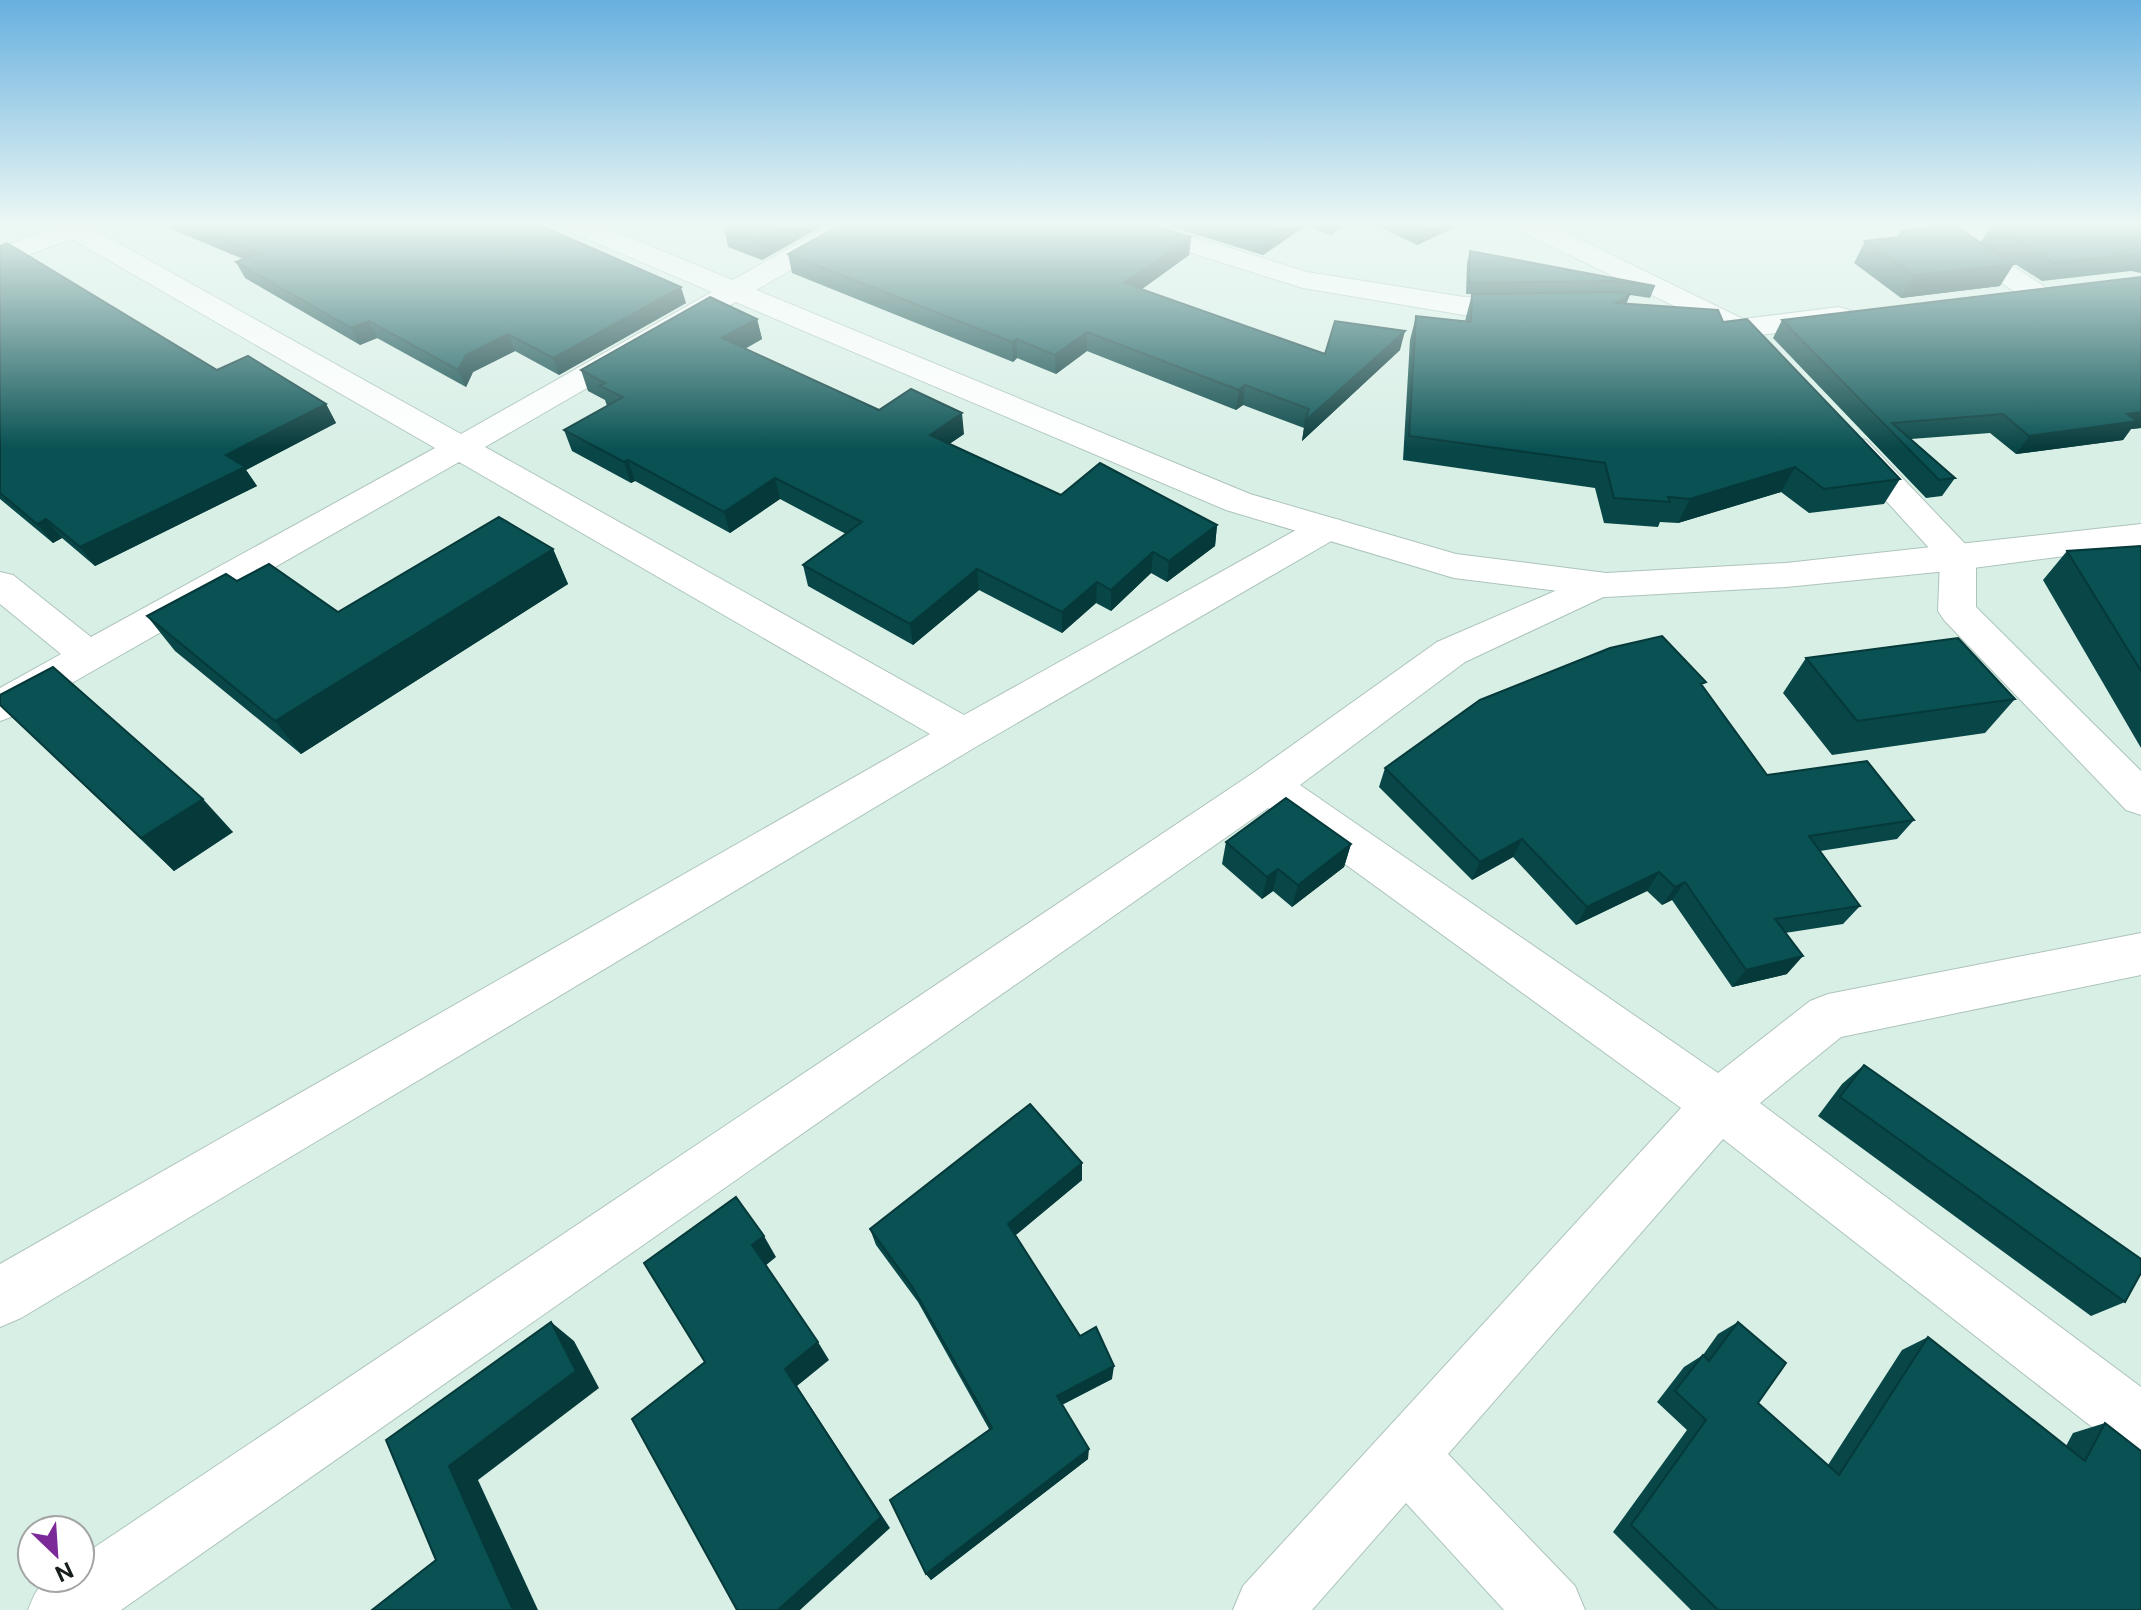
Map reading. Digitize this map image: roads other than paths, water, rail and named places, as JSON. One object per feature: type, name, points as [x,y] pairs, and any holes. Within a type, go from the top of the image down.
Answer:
[{"type":"street","points":[[198,299],[964,734]]},
{"type":"street","points":[[0,706],[460,448],[717,299]]},
{"type":"street","points":[[759,299],[1238,502],[1454,566],[1599,584],[1786,575],[2141,535]]},
{"type":"street","points":[[1421,299],[1464,306],[1550,305]]},
{"type":"street","points":[[1683,299],[1743,328],[1765,351]]},
{"type":"street","points":[[1638,309],[1743,328],[1866,313]]},
{"type":"street","points":[[1829,420],[1958,558],[1957,611],[2141,798]]},
{"type":"street","points":[[0,1297],[462,1030],[964,734],[1327,528]]},
{"type":"street","points":[[0,584],[89,656]]},
{"type":"street","points":[[62,1610],[1268,785],[1451,652],[1599,584]]},
{"type":"street","points":[[1268,785],[1719,1104],[2141,1426]]},
{"type":"street","points":[[1267,1610],[1719,1104],[1828,1017],[2141,954]]},
{"type":"street","points":[[1405,1455],[1551,1610]]}]
